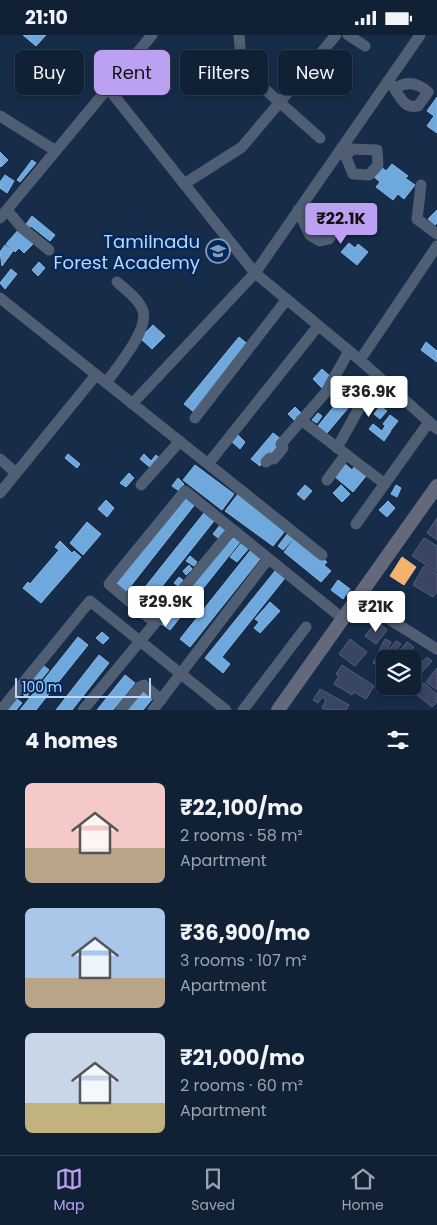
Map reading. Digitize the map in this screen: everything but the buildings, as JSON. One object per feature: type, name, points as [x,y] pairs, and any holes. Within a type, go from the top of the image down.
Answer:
[{"type":"main road","points":[[278,710],[437,486]]},
{"type":"street","points":[[140,50],[152,35]]},
{"type":"street","points":[[239,35],[242,69],[320,138]]},
{"type":"street","points":[[184,184],[242,147],[336,35]]},
{"type":"street","points":[[348,35],[365,45]]},
{"type":"street","points":[[132,404],[255,273],[301,214],[392,84],[420,35]]},
{"type":"street","points":[[49,250],[3,214],[102,95]]},
{"type":"street","points":[[114,95],[255,273],[360,360],[433,425],[385,484],[356,524]]},
{"type":"street","points":[[0,116],[56,151]]},
{"type":"street","points":[[421,185],[417,219],[437,234]]},
{"type":"street","points":[[360,360],[437,246]]},
{"type":"street","points":[[106,383],[142,329],[144,312],[135,298],[117,282]]},
{"type":"street","points":[[0,298],[322,555]]},
{"type":"street","points":[[195,419],[287,299]]},
{"type":"street","points":[[208,464],[318,326]]},
{"type":"street","points":[[266,462],[274,459],[283,448],[281,444],[326,393],[349,351]]},
{"type":"street","points":[[0,493],[96,375]]},
{"type":"street","points":[[327,480],[377,376]]},
{"type":"street","points":[[301,420],[385,484]]},
{"type":"street","points":[[141,485],[180,441]]},
{"type":"street","points":[[0,459],[16,473]]},
{"type":"street","points":[[154,622],[109,584],[185,491],[342,618]]},
{"type":"street","points":[[83,710],[232,530]]},
{"type":"street","points":[[153,710],[268,559]]},
{"type":"street","points":[[357,599],[437,649]]},
{"type":"street","points":[[1,710],[90,601],[226,710]]},
{"type":"street","points":[[243,710],[306,627]]},
{"type":"street","points":[[121,710],[140,687],[144,685],[161,700]]},
{"type":"place","name":"Tamilnadu Forest Academy","points":[[218,251]]}]
